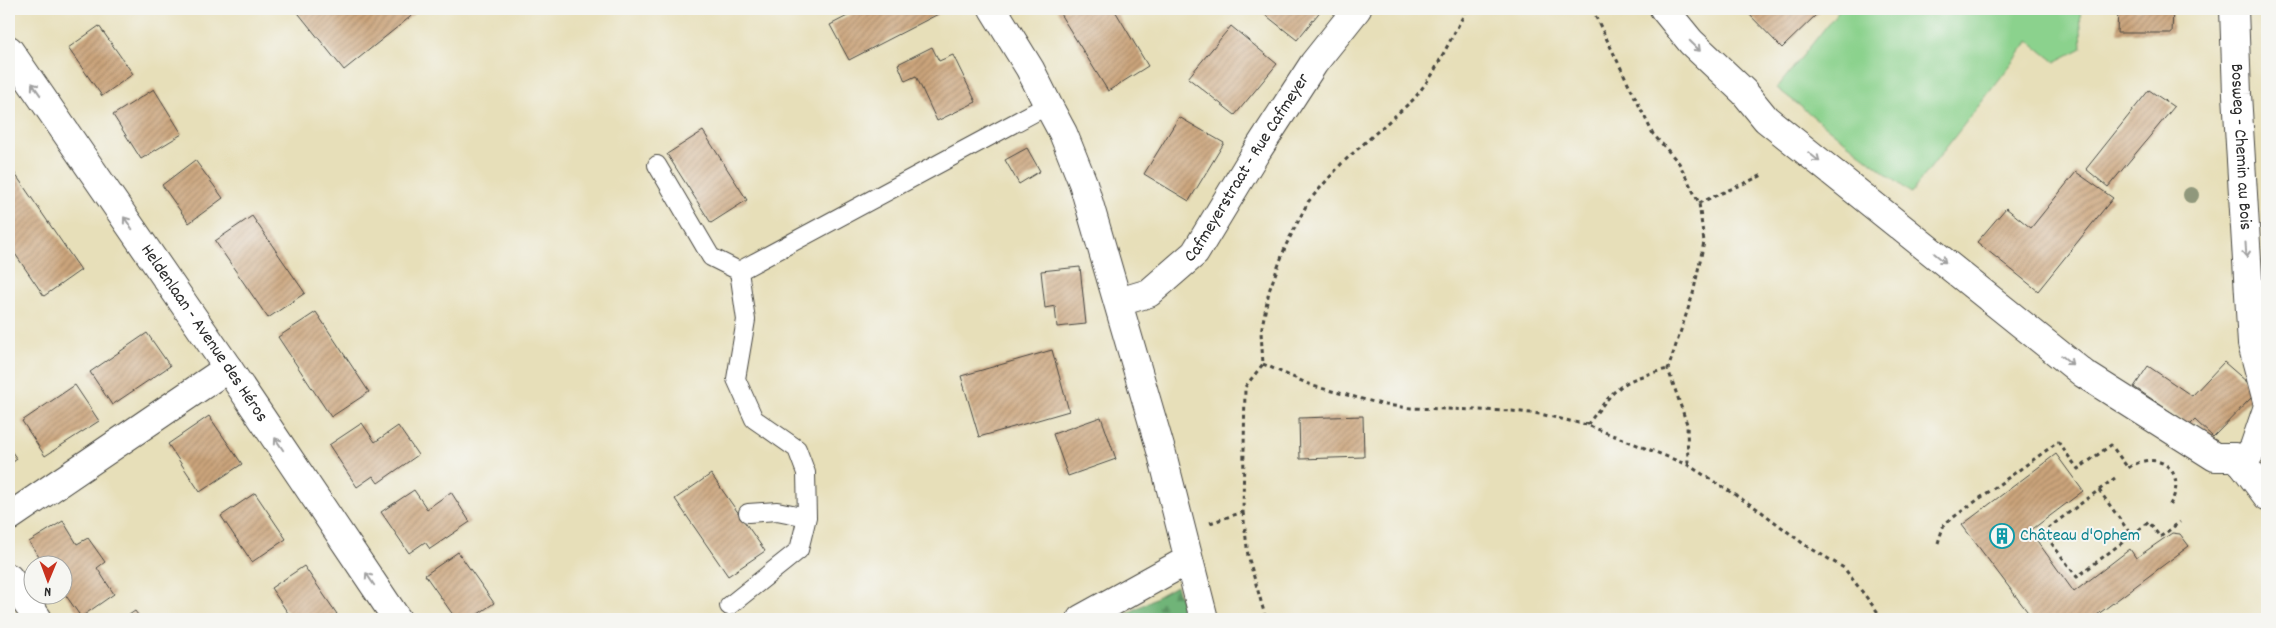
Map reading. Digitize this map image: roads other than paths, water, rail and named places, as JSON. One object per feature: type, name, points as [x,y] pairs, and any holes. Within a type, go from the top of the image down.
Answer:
[{"type":"street","points":[[993,9],[1030,69],[1063,133],[1083,183],[1162,454],[1204,619]]},
{"type":"street","name":"Cafmeyerstraat - Rue Cafmeyer","points":[[1118,302],[1148,293],[1195,254],[1255,154],[1314,63],[1357,9]]},
{"type":"street","points":[[1664,9],[1691,42],[1744,92],[1766,119],[2084,374],[2215,457],[2235,457],[2243,464],[2267,496]]},
{"type":"street","name":"Bosweg - Chemin au Bois","points":[[2234,9],[2236,94],[2252,344],[2267,401]]},
{"type":"street","name":"Heldenlaan - Avenue des Héros","points":[[9,50],[228,368],[397,619]]},
{"type":"street","points":[[9,517],[228,368]]},
{"type":"street","points":[[2243,464],[2254,447],[2267,409]]},
{"type":"street","points":[[1081,619],[1188,560]]},
{"type":"street","points":[[9,578],[38,619]]},
{"type":"lane","points":[[739,271],[1048,105]]},
{"type":"lane","points":[[657,165],[711,257],[739,271]]},
{"type":"lane","points":[[729,606],[799,550],[807,518],[806,473],[797,449],[754,420],[736,379],[746,320],[739,271]]},
{"type":"lane","points":[[748,513],[777,511],[807,518]]},
{"type":"place","name":"Château d'Ophem","points":[[2002,536]]}]
